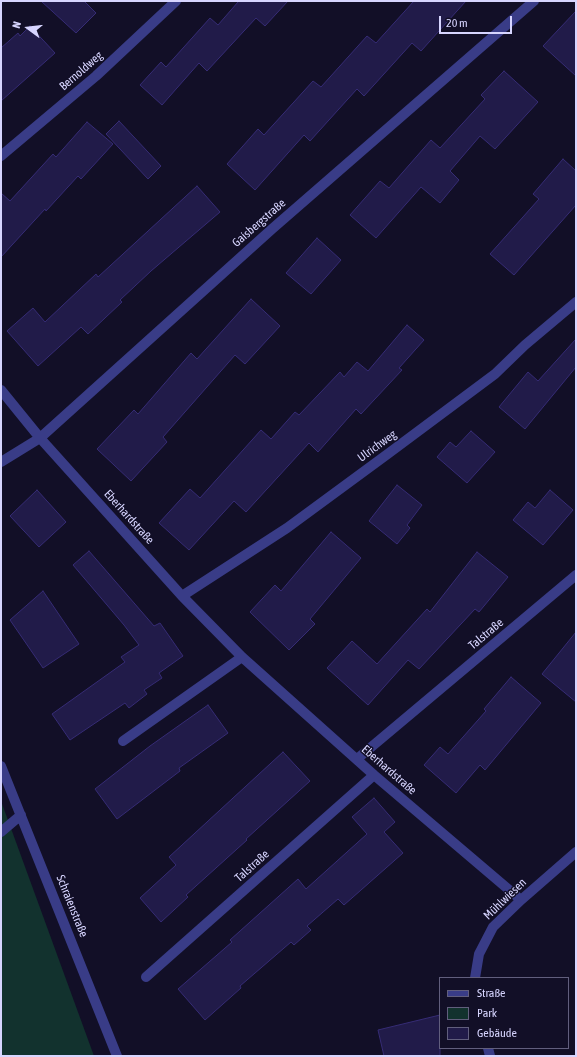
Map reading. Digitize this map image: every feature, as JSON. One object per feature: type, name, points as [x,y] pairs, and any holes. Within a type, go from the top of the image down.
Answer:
[{"type":"street","name":"Bernoldweg","points":[[1,156],[96,76],[176,1]]},
{"type":"street","name":"Gaisbergstraße","points":[[1,462],[40,438],[272,229],[534,1]]},
{"type":"street","name":"Ulrichweg","points":[[182,596],[286,528],[396,448],[495,374],[525,345],[576,302]]},
{"type":"street","name":"Eberhardstraße","points":[[1,390],[40,438],[182,596],[242,657],[374,775],[521,900]]},
{"type":"street","name":"Talstraße","points":[[357,759],[576,575]]},
{"type":"street","points":[[123,741],[242,657]]},
{"type":"street","name":"Schraienstraße","points":[[1,766],[22,815],[117,1056]]},
{"type":"street","name":"Talstraße","points":[[146,977],[374,775]]},
{"type":"street","points":[[1,832],[22,815]]},
{"type":"street","name":"Mühlwiesen","points":[[475,977],[479,954],[493,927],[521,900],[574,857]]},
{"type":"green space","points":[[1,801],[94,1056],[1,1056]]},
{"type":"building","points":[[41,1],[84,1],[96,13],[76,33]]},
{"type":"building","points":[[237,1],[288,1],[265,26],[256,18],[207,71],[199,63],[162,105],[140,85],[161,62],[166,67],[210,18],[218,25],[238,2]]},
{"type":"building","points":[[414,1],[466,1],[421,51],[412,43],[364,96],[357,89],[310,141],[304,135],[255,190],[227,164],[258,129],[264,135],[313,81],[321,87],[367,36],[376,43]]},
{"type":"building","points":[[576,11],[576,76],[543,46]]},
{"type":"building","points":[[30,26],[55,53],[1,101],[1,48],[18,33],[20,36]]},
{"type":"building","points":[[504,71],[538,102],[495,149],[480,136],[450,171],[459,180],[440,203],[421,187],[376,238],[350,215],[380,181],[389,188],[431,140],[440,148],[485,99],[481,95]]},
{"type":"building","points":[[119,121],[161,166],[148,179],[106,134]]},
{"type":"building","points":[[87,122],[113,144],[81,179],[78,176],[46,211],[45,209],[1,257],[1,193],[10,201],[53,154],[56,157]]},
{"type":"building","points":[[563,159],[576,171],[576,205],[514,275],[490,254],[539,199],[533,194]]},
{"type":"building","points":[[197,186],[220,212],[151,271],[120,300],[122,302],[88,334],[81,327],[38,366],[7,331],[33,308],[45,322],[96,274],[98,277]]},
{"type":"building","points":[[317,238],[341,260],[311,294],[286,273]]},
{"type":"building","points":[[251,299],[280,326],[245,364],[235,355],[163,437],[167,442],[131,481],[97,449],[134,410],[138,414],[191,353],[197,359]]},
{"type":"building","points":[[407,325],[424,340],[399,368],[402,370],[361,414],[356,409],[318,452],[309,443],[246,512],[234,501],[189,550],[159,523],[190,489],[200,498],[261,430],[271,439],[295,412],[299,415],[340,372],[344,377],[357,362],[368,371]]},
{"type":"building","points":[[576,339],[576,367],[525,429],[499,407],[528,372],[538,381]]},
{"type":"building","points":[[471,431],[495,452],[467,483],[437,457],[450,442],[456,447]]},
{"type":"building","points":[[397,485],[422,505],[407,525],[410,528],[397,544],[369,521]]},
{"type":"building","points":[[37,490],[66,522],[39,547],[10,516]]},
{"type":"building","points":[[550,490],[573,510],[543,545],[513,520],[528,502],[535,508]]},
{"type":"building","points":[[331,532],[361,558],[310,619],[315,624],[289,650],[250,612],[275,585],[281,591]]},
{"type":"building","points":[[89,551],[154,626],[160,623],[183,656],[159,673],[162,678],[144,690],[147,694],[129,708],[125,703],[70,740],[52,714],[125,662],[121,657],[139,645],[73,565]]},
{"type":"building","points":[[477,552],[508,577],[479,612],[475,609],[419,669],[408,660],[368,705],[327,668],[352,641],[377,664],[427,609],[430,612]]},
{"type":"building","points":[[43,591],[79,644],[43,668],[10,620]]},
{"type":"building","points":[[576,632],[576,702],[542,674]]},
{"type":"building","points":[[511,677],[541,703],[485,770],[480,765],[456,793],[424,765],[440,747],[448,754],[486,711],[484,709]]},
{"type":"building","points":[[208,705],[228,733],[179,768],[180,771],[117,819],[95,789],[150,746]]},
{"type":"building","points":[[283,752],[310,781],[186,895],[188,897],[161,922],[140,898],[176,865],[169,857]]},
{"type":"building","points":[[374,798],[395,822],[384,832],[403,853],[344,905],[338,899],[307,926],[311,930],[294,945],[291,942],[240,986],[241,988],[205,1020],[178,989],[232,942],[230,940],[298,879],[306,889],[367,834],[352,817]]},
{"type":"building","points":[[439,1015],[440,1056],[384,1056],[378,1030]]}]
